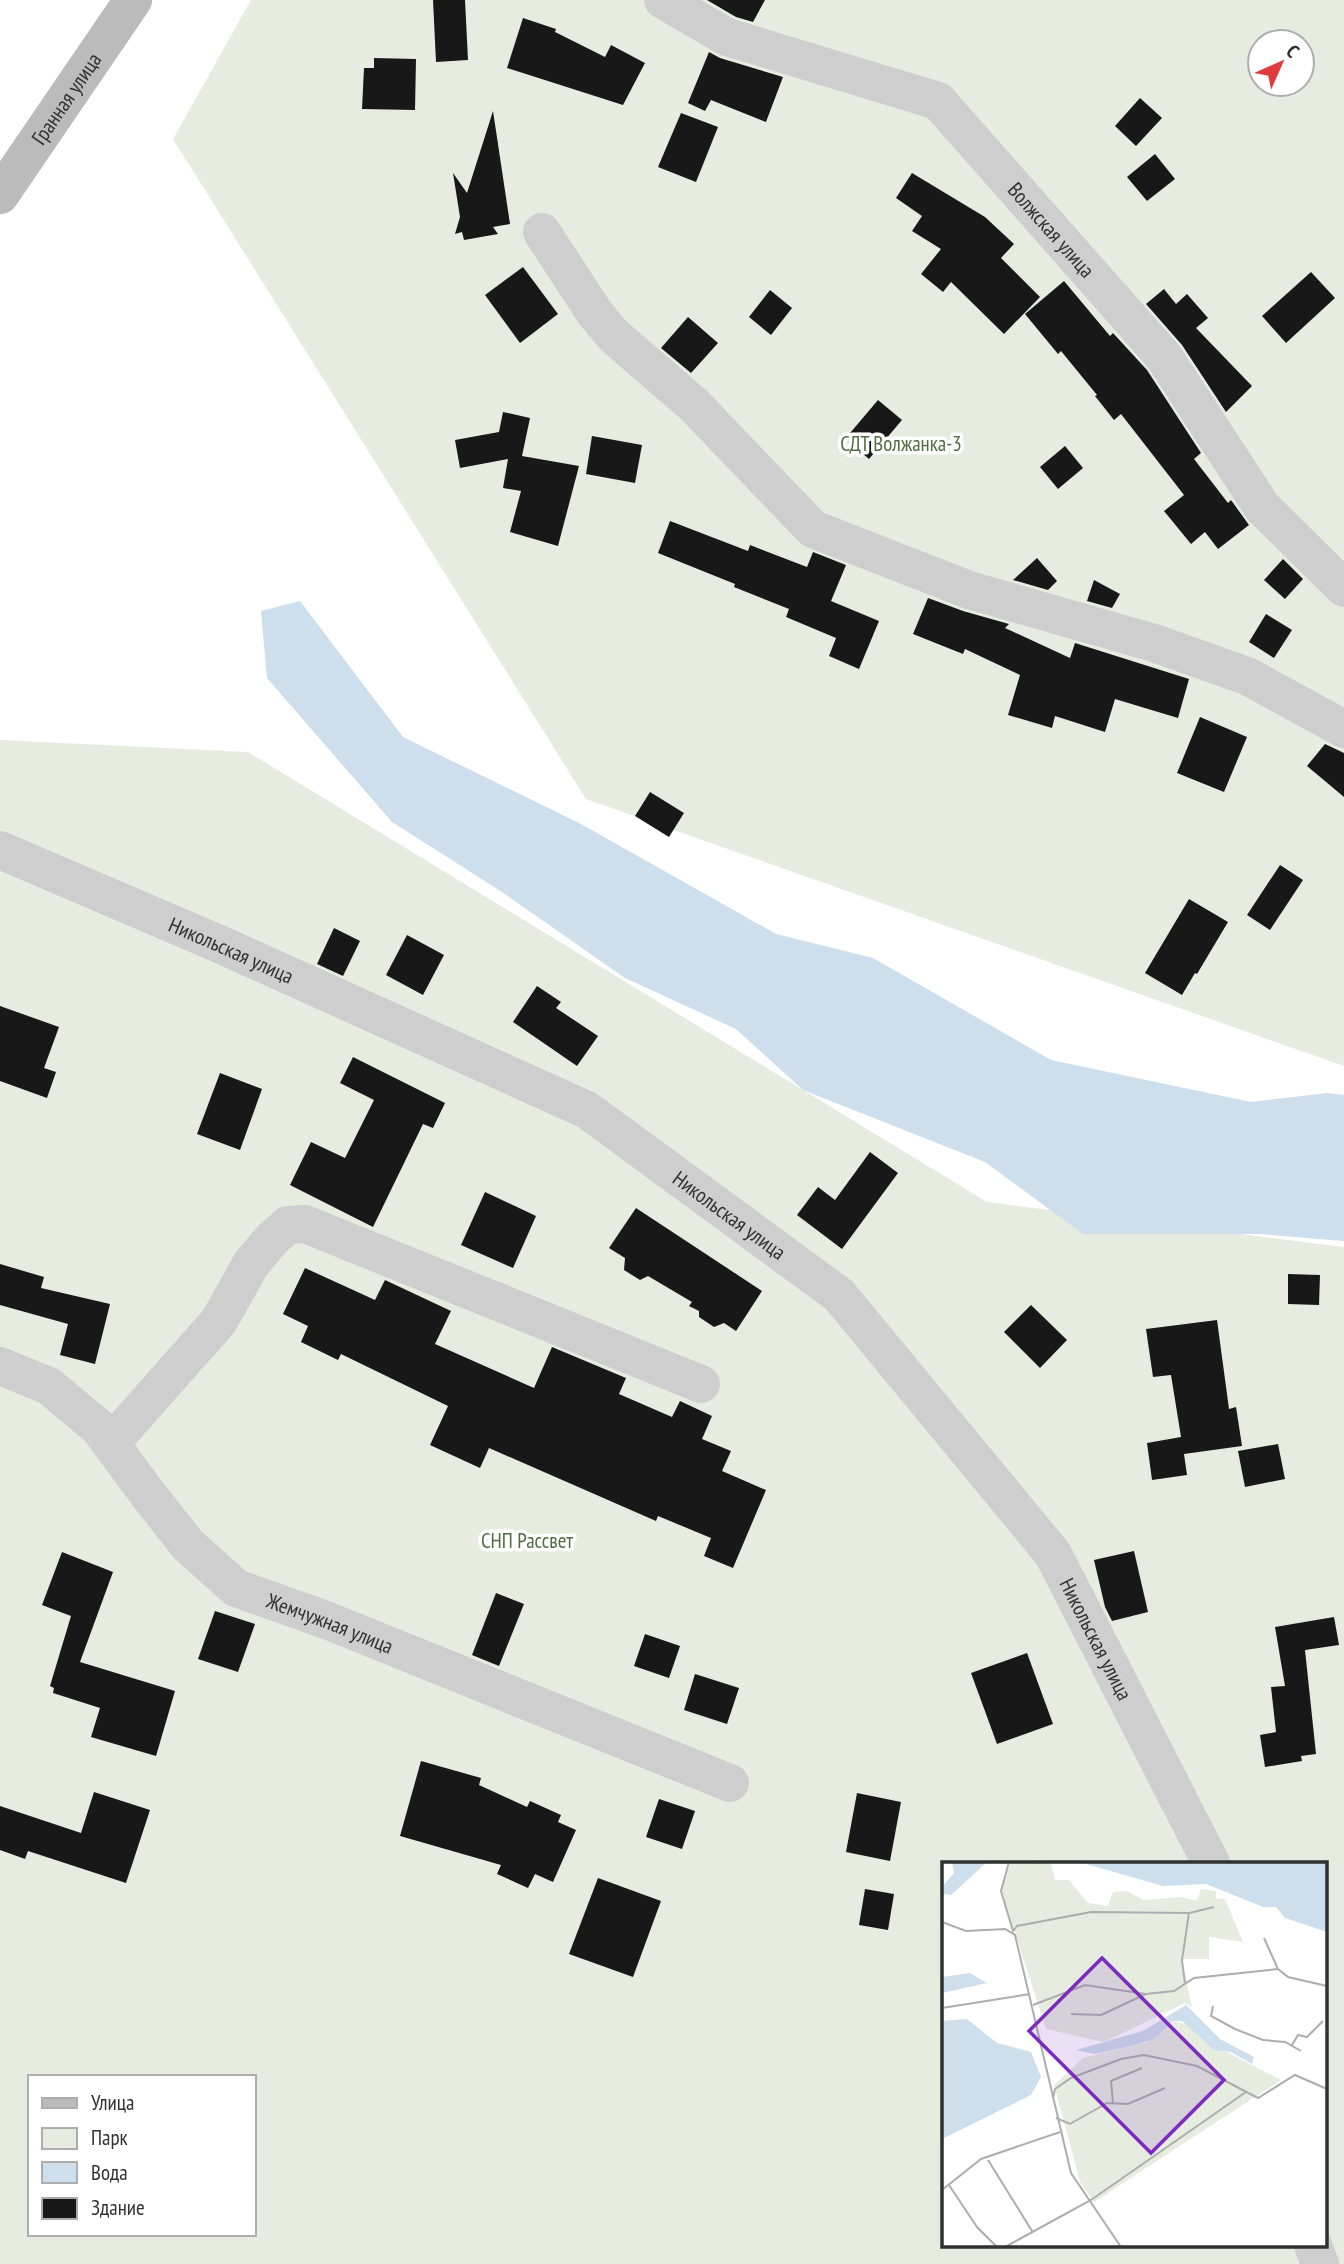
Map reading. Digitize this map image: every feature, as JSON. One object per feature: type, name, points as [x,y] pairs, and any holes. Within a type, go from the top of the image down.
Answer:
[{"type":"street","name":"Гранная улица","points":[[0,195],[133,0]]},
{"type":"street","name":"Волжская улица","points":[[663,0],[727,37],[938,101],[1164,357],[1262,507],[1344,588]]},
{"type":"street","points":[[542,232],[594,312],[613,335],[694,405],[813,529],[969,590],[1154,643],[1247,676],[1344,729]]},
{"type":"street","name":"Никольская улица","points":[[0,850],[217,943],[587,1110],[839,1295],[1053,1553],[1210,1862]]},
{"type":"street","points":[[110,1443],[219,1321],[251,1264],[288,1225],[305,1224],[701,1384]]},
{"type":"street","name":"Жемчужная улица","points":[[0,1366],[49,1386],[99,1428],[188,1545],[236,1588],[326,1620],[730,1783]]},
{"type":"street","points":[[1313,2246],[1320,2264]]},
{"type":"green space","name":"СДТ Волжанка-3","points":[[251,0],[1344,0],[1344,1066],[586,799],[173,139]]},
{"type":"green space","name":"СНП Рассвет","points":[[0,740],[248,752],[987,1202],[1344,1247],[1344,2264],[0,2264]]},
{"type":"water","points":[[300,601],[403,737],[581,824],[776,934],[873,958],[1051,1060],[1251,1102],[1327,1093],[1344,1095],[1344,1241],[1259,1234],[1083,1234],[985,1162],[803,1090],[736,1029],[625,978],[502,892],[392,822],[267,678],[261,611]]},
{"type":"building","points":[[433,0],[465,0],[468,60],[436,62]]},
{"type":"building","points":[[707,0],[765,0],[753,22],[736,17]]},
{"type":"building","points":[[523,18],[556,29],[555,32],[605,57],[611,45],[645,63],[623,105],[507,68]]},
{"type":"building","points":[[709,52],[720,58],[783,77],[766,122],[711,100],[705,111],[688,103]]},
{"type":"building","points":[[374,58],[416,59],[415,110],[362,109],[364,68],[374,68]]},
{"type":"building","points":[[1140,98],[1162,118],[1136,146],[1115,126]]},
{"type":"building","points":[[493,111],[510,224],[493,227],[498,234],[464,240],[462,232],[455,234],[460,217],[453,173],[467,193]]},
{"type":"building","points":[[681,113],[718,127],[696,182],[658,167]]},
{"type":"building","points":[[1155,154],[1175,179],[1147,201],[1127,177]]},
{"type":"building","points":[[912,173],[985,217],[1014,244],[1001,258],[1040,297],[1004,334],[951,282],[943,292],[921,274],[941,249],[912,231],[922,216],[896,198]]},
{"type":"building","points":[[523,267],[558,314],[520,343],[485,295]]},
{"type":"building","points":[[1311,272],[1335,298],[1286,343],[1262,316]]},
{"type":"building","points":[[1064,281],[1110,336],[1113,333],[1147,370],[1201,453],[1194,459],[1228,503],[1231,500],[1249,525],[1218,549],[1205,532],[1191,544],[1164,511],[1184,495],[1121,414],[1114,420],[1061,351],[1058,354],[1025,314]]},
{"type":"building","points":[[1164,289],[1176,304],[1187,294],[1208,318],[1196,328],[1252,386],[1226,412],[1182,345],[1146,304]]},
{"type":"building","points":[[770,290],[792,308],[771,335],[749,317]]},
{"type":"building","points":[[688,317],[718,343],[691,373],[661,348]]},
{"type":"building","points":[[878,400],[902,420],[869,459],[845,439]]},
{"type":"building","points":[[503,412],[530,418],[522,456],[579,466],[558,546],[510,532],[521,491],[503,488],[508,459],[460,468],[455,440],[499,432]]},
{"type":"building","points":[[592,436],[642,445],[635,483],[586,474]]},
{"type":"building","points":[[1065,446],[1083,468],[1058,489],[1040,467]]},
{"type":"building","points":[[670,521],[748,551],[750,545],[807,567],[813,552],[846,565],[831,601],[879,621],[859,669],[829,656],[836,638],[786,617],[789,609],[658,553]]},
{"type":"building","points":[[1037,558],[1057,581],[1048,590],[1013,580]]},
{"type":"building","points":[[1283,559],[1303,579],[1285,599],[1264,580]]},
{"type":"building","points":[[1094,580],[1120,594],[1112,608],[1087,601]]},
{"type":"building","points":[[928,598],[1009,624],[1005,628],[1070,658],[1075,643],[1189,679],[1178,718],[1115,699],[1105,732],[1055,716],[1052,728],[1008,715],[1020,675],[965,649],[963,654],[913,634]]},
{"type":"building","points":[[1266,614],[1292,630],[1274,658],[1249,642]]},
{"type":"building","points":[[1200,717],[1247,737],[1224,792],[1177,773]]},
{"type":"building","points":[[1325,744],[1344,753],[1344,797],[1307,766]]},
{"type":"building","points":[[650,792],[684,813],[669,837],[635,816]]},
{"type":"building","points":[[1280,865],[1303,880],[1270,930],[1247,915]]},
{"type":"building","points":[[1189,899],[1228,922],[1182,995],[1145,973]]},
{"type":"building","points":[[334,928],[360,941],[343,976],[317,964]]},
{"type":"building","points":[[407,935],[444,955],[423,995],[386,975]]},
{"type":"building","points":[[537,986],[561,1002],[556,1008],[598,1036],[577,1066],[513,1022]]},
{"type":"building","points":[[0,1006],[59,1027],[44,1068],[56,1072],[47,1098],[0,1081]]},
{"type":"building","points":[[353,1057],[445,1103],[433,1128],[423,1124],[373,1227],[290,1185],[311,1142],[345,1158],[374,1100],[340,1083]]},
{"type":"building","points":[[220,1073],[262,1089],[240,1150],[197,1134]]},
{"type":"building","points":[[870,1152],[898,1173],[842,1249],[797,1215],[818,1187],[835,1200]]},
{"type":"building","points":[[485,1192],[536,1216],[513,1268],[461,1245]]},
{"type":"building","points":[[636,1208],[762,1291],[736,1331],[724,1323],[714,1327],[699,1317],[699,1311],[689,1306],[692,1302],[648,1276],[640,1280],[624,1270],[625,1258],[609,1248]]},
{"type":"building","points":[[0,1264],[44,1277],[41,1288],[110,1304],[95,1364],[60,1355],[68,1324],[0,1305]]},
{"type":"building","points":[[305,1268],[375,1300],[385,1280],[451,1311],[435,1344],[534,1388],[552,1347],[626,1378],[619,1394],[672,1417],[680,1401],[712,1416],[702,1439],[731,1451],[722,1471],[766,1490],[733,1568],[704,1556],[711,1538],[658,1516],[656,1521],[489,1448],[480,1468],[430,1445],[448,1406],[341,1354],[338,1360],[301,1342],[308,1326],[283,1314]]},
{"type":"building","points":[[1288,1274],[1320,1275],[1319,1305],[1288,1304]]},
{"type":"building","points":[[1031,1305],[1067,1340],[1040,1368],[1004,1332]]},
{"type":"building","points":[[1217,1320],[1229,1409],[1236,1407],[1242,1446],[1184,1454],[1187,1475],[1152,1480],[1147,1443],[1181,1437],[1171,1375],[1153,1377],[1146,1329]]},
{"type":"building","points":[[1278,1444],[1285,1479],[1245,1487],[1238,1451]]},
{"type":"building","points":[[1134,1551],[1148,1612],[1112,1621],[1105,1607],[1094,1560]]},
{"type":"building","points":[[62,1552],[113,1572],[80,1662],[175,1691],[156,1756],[91,1737],[100,1708],[53,1693],[54,1688],[50,1686],[71,1616],[42,1605]]},
{"type":"building","points":[[496,1593],[524,1604],[499,1666],[472,1655]]},
{"type":"building","points":[[215,1611],[255,1624],[238,1672],[198,1659]]},
{"type":"building","points":[[1334,1617],[1339,1645],[1305,1650],[1316,1754],[1301,1756],[1302,1761],[1265,1767],[1260,1735],[1276,1732],[1271,1687],[1285,1686],[1275,1627]]},
{"type":"building","points":[[645,1634],[680,1646],[669,1678],[634,1666]]},
{"type":"building","points":[[1027,1653],[1053,1724],[997,1744],[971,1673]]},
{"type":"building","points":[[695,1674],[739,1688],[727,1724],[684,1710]]},
{"type":"building","points":[[421,1761],[481,1778],[479,1785],[527,1807],[530,1801],[561,1815],[558,1822],[576,1830],[553,1882],[535,1874],[528,1888],[497,1874],[501,1865],[400,1836]]},
{"type":"building","points":[[94,1792],[150,1810],[126,1883],[28,1851],[25,1859],[0,1850],[0,1806],[81,1833]]},
{"type":"building","points":[[857,1793],[901,1802],[890,1861],[846,1852]]},
{"type":"building","points":[[659,1799],[695,1811],[682,1849],[646,1837]]},
{"type":"building","points":[[598,1878],[661,1901],[633,1977],[569,1954]]},
{"type":"building","points":[[865,1889],[894,1894],[888,1930],[859,1925]]}]
